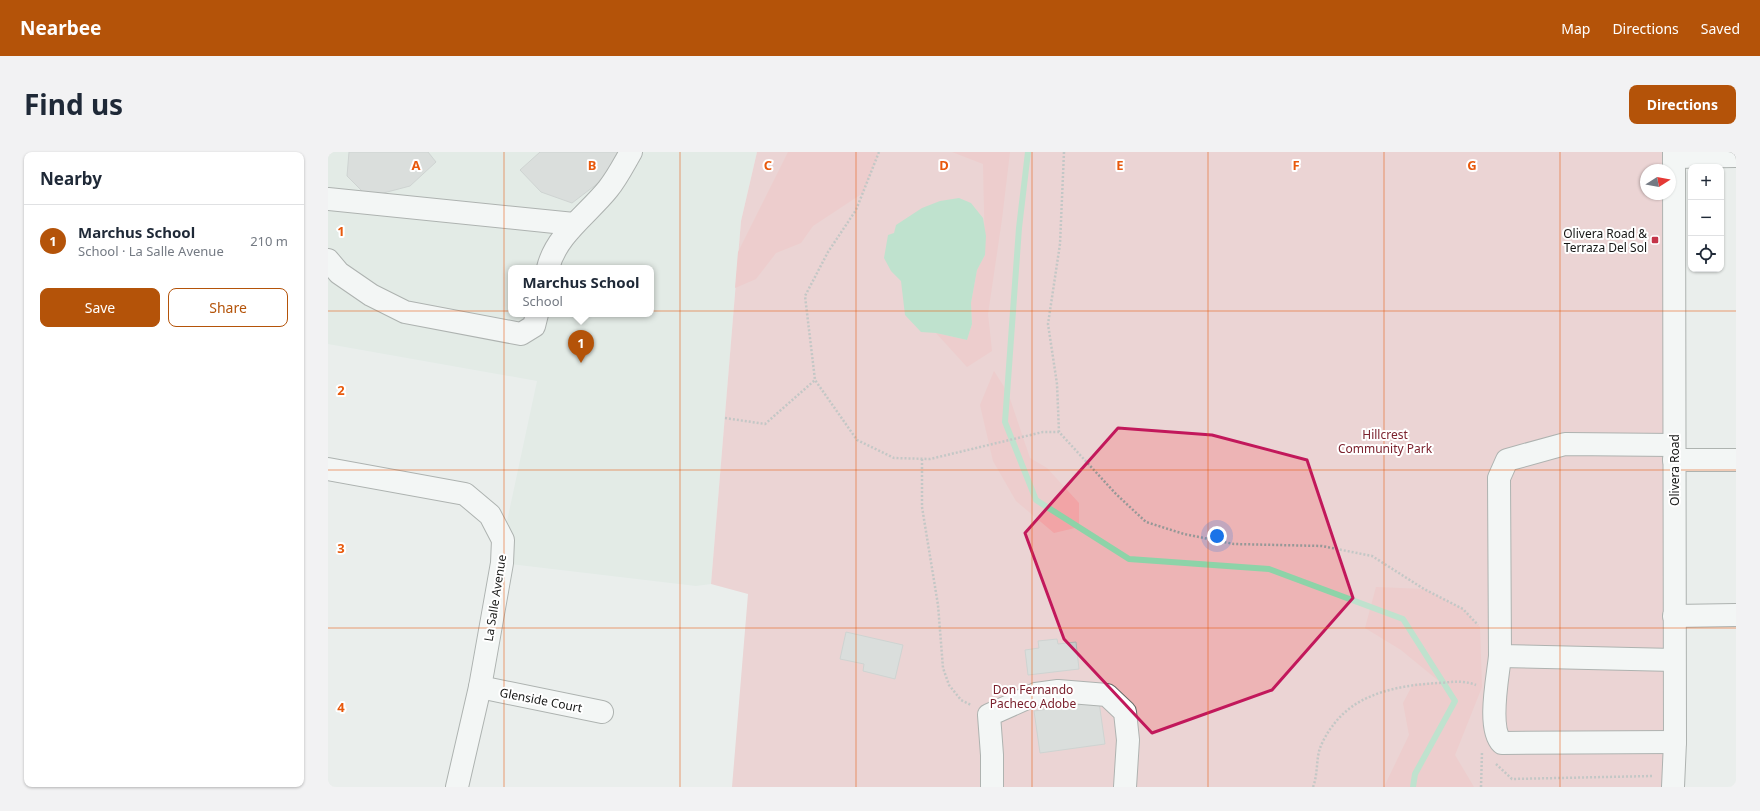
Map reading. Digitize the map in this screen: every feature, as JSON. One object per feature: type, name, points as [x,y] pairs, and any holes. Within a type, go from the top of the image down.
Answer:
[{"type":"street","points":[[550,265],[563,238],[574,224],[609,189],[631,152]]},
{"type":"street","points":[[1674,154],[1736,156]]},
{"type":"street","name":"Olivera Road","points":[[1674,154],[1674,781]]},
{"type":"street","points":[[328,199],[574,224]]},
{"type":"street","points":[[328,260],[339,273],[371,295],[405,312],[521,334],[534,326],[536,317]]},
{"type":"street","points":[[1675,742],[1502,743],[1496,733],[1494,713],[1500,656],[1499,478],[1507,460],[1565,444],[1736,460]]},
{"type":"street","name":"La Salle Avenue","points":[[328,469],[465,494],[490,515],[503,540],[502,563],[480,688],[457,787]]},
{"type":"street","points":[[1674,616],[1736,615]]},
{"type":"street","points":[[1500,656],[1674,660]]},
{"type":"street","name":"Glenside Court","points":[[480,688],[602,712]]},
{"type":"street","points":[[992,787],[992,755],[989,715],[1036,694],[1058,691],[1107,695],[1125,712],[1128,740],[1125,787]]},
{"type":"path","points":[[879,152],[856,210],[828,252],[805,296],[815,380],[857,440],[894,458],[930,459],[1043,432],[1059,432]]},
{"type":"path","points":[[1064,152],[1060,244],[1048,324],[1057,384],[1059,432],[1116,494],[1146,522],[1184,534],[1234,544],[1322,546],[1372,556],[1424,589],[1463,609],[1480,627]]},
{"type":"path","points":[[725,418],[765,424],[815,380]]},
{"type":"path","points":[[922,459],[922,507],[938,605],[943,668],[949,685],[961,700],[989,715]]},
{"type":"path","points":[[1313,787],[1316,778],[1320,748],[1334,724],[1348,709],[1376,694],[1413,684],[1466,681]]},
{"type":"path","points":[[1481,787],[1482,751],[1487,756]]},
{"type":"path","points":[[1492,760],[1512,779],[1674,781]]},
{"type":"highlighted area","points":[[1118,428],[1212,435],[1307,460],[1353,598],[1272,690],[1152,733],[1064,639],[1025,533]]},
{"type":"shaded area","points":[[328,152],[757,152],[741,221],[711,584],[696,586],[502,563],[503,540],[537,381],[328,344]]},
{"type":"shaded area","points":[[788,152],[879,152],[863,193],[813,226],[801,243],[776,253],[756,279],[735,288],[738,252]]},
{"type":"shaded area","points":[[952,152],[1010,152],[988,314],[992,351],[967,367],[936,333],[967,340],[972,324],[971,303],[977,270],[985,255],[983,164]]},
{"type":"shaded area","points":[[959,198],[971,203],[983,218],[986,236],[985,255],[977,270],[971,303],[972,324],[967,340],[936,333],[921,332],[905,315],[901,281],[891,271],[884,258],[888,235],[894,233],[896,225],[922,208],[940,201]]},
{"type":"shaded area","points":[[994,371],[1008,393],[1030,458],[1047,468],[1079,503],[1079,527],[1054,533],[1016,501],[993,461],[980,405]]},
{"type":"shaded area","points":[[1376,587],[1424,589],[1463,609],[1480,627],[1482,687],[1455,755],[1474,787],[1384,787],[1409,735],[1403,703],[1413,684],[1440,682],[1401,650],[1365,628]]},
{"type":"green space","name":"Hillcrest Community Park","points":[[757,152],[1674,152],[1674,164],[1640,164],[1640,200],[1674,200],[1673,787],[732,787],[748,594],[711,584],[741,221]]},
{"type":"building","points":[[349,152],[428,152],[436,162],[410,186],[368,197],[347,176]]},
{"type":"building","points":[[540,152],[619,152],[606,177],[572,203],[541,192],[520,170]]},
{"type":"building","points":[[846,632],[903,645],[895,679],[863,671],[864,664],[840,659]]},
{"type":"building","points":[[1057,639],[1058,644],[1076,642],[1079,669],[1028,675],[1025,650],[1039,648],[1038,641]]},
{"type":"building","points":[[1099,702],[1105,744],[1040,753],[1034,711]]},
{"type":"waterway","points":[[1028,152],[1019,228],[1005,422],[1036,500],[1129,559],[1269,569],[1403,619],[1455,701],[1415,774],[1413,787]]},
{"type":"place","name":"Olivera Road & Terraza Del Sol","points":[[1655,240]]},
{"type":"place","name":"Marchus School","points":[[581,363]]},
{"type":"park label","name":"Don Fernando Pacheco Adobe","points":[[1033,696]]}]
